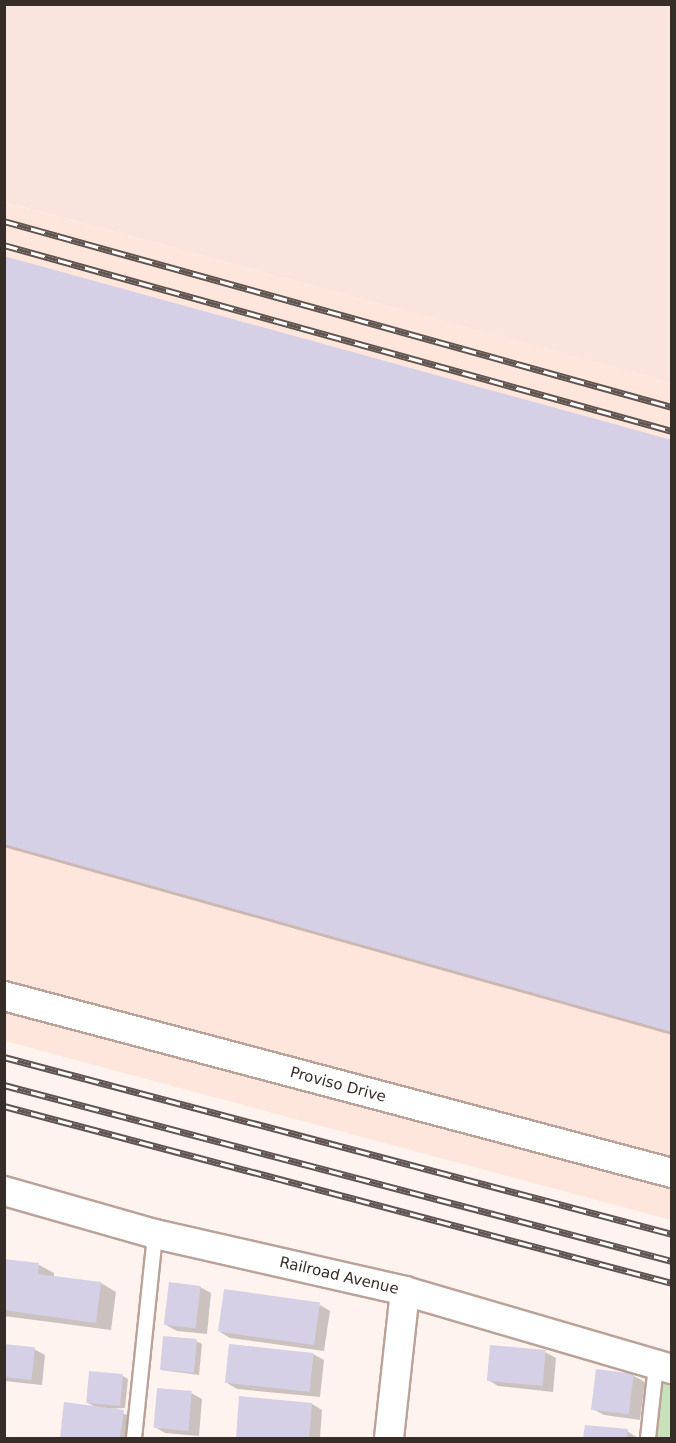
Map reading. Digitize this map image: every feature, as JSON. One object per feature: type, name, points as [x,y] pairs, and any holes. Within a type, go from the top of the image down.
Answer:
[{"type":"street","name":"Proviso Drive","points":[[4,996],[672,1173]]},
{"type":"street","name":"Railroad Avenue","points":[[4,1191],[155,1234],[405,1291],[664,1368]]},
{"type":"street","points":[[389,1438],[405,1291]]},
{"type":"lane","points":[[134,1438],[155,1234]]},
{"type":"lane","points":[[648,1438],[664,1368]]},
{"type":"shaded area","points":[[4,5],[671,5],[671,383],[5,202]]},
{"type":"shaded area","points":[[4,202],[671,383],[671,1220],[5,1041]]},
{"type":"green space","points":[[650,1369],[671,1375],[671,1438],[643,1438]]},
{"type":"building","points":[[4,256],[672,440],[672,1032],[4,844]]},
{"type":"building","points":[[4,1259],[39,1263],[38,1274],[101,1282],[96,1323],[4,1310]]},
{"type":"building","points":[[169,1282],[201,1286],[196,1329],[164,1325]]},
{"type":"building","points":[[224,1289],[320,1302],[314,1345],[218,1332]]},
{"type":"building","points":[[163,1336],[197,1339],[194,1373],[160,1370]]},
{"type":"building","points":[[4,1344],[35,1347],[31,1380],[4,1377]]},
{"type":"building","points":[[229,1344],[314,1353],[309,1392],[225,1383]]},
{"type":"building","points":[[490,1345],[546,1350],[543,1386],[487,1381]]},
{"type":"building","points":[[596,1369],[634,1374],[629,1414],[591,1410]]},
{"type":"building","points":[[89,1371],[123,1374],[120,1406],[86,1403]]},
{"type":"building","points":[[157,1388],[192,1391],[188,1431],[154,1428]]},
{"type":"building","points":[[239,1396],[312,1403],[309,1438],[236,1437]]},
{"type":"building","points":[[64,1402],[124,1410],[120,1438],[60,1438]]},
{"type":"building","points":[[585,1425],[628,1429],[627,1438],[583,1438]]},
{"type":"railway","points":[[4,221],[672,407]]},
{"type":"railway","points":[[4,245],[672,431]]},
{"type":"railway","points":[[4,1057],[672,1234]]},
{"type":"railway","points":[[4,1085],[672,1261]]},
{"type":"railway","points":[[4,1106],[672,1283]]}]
